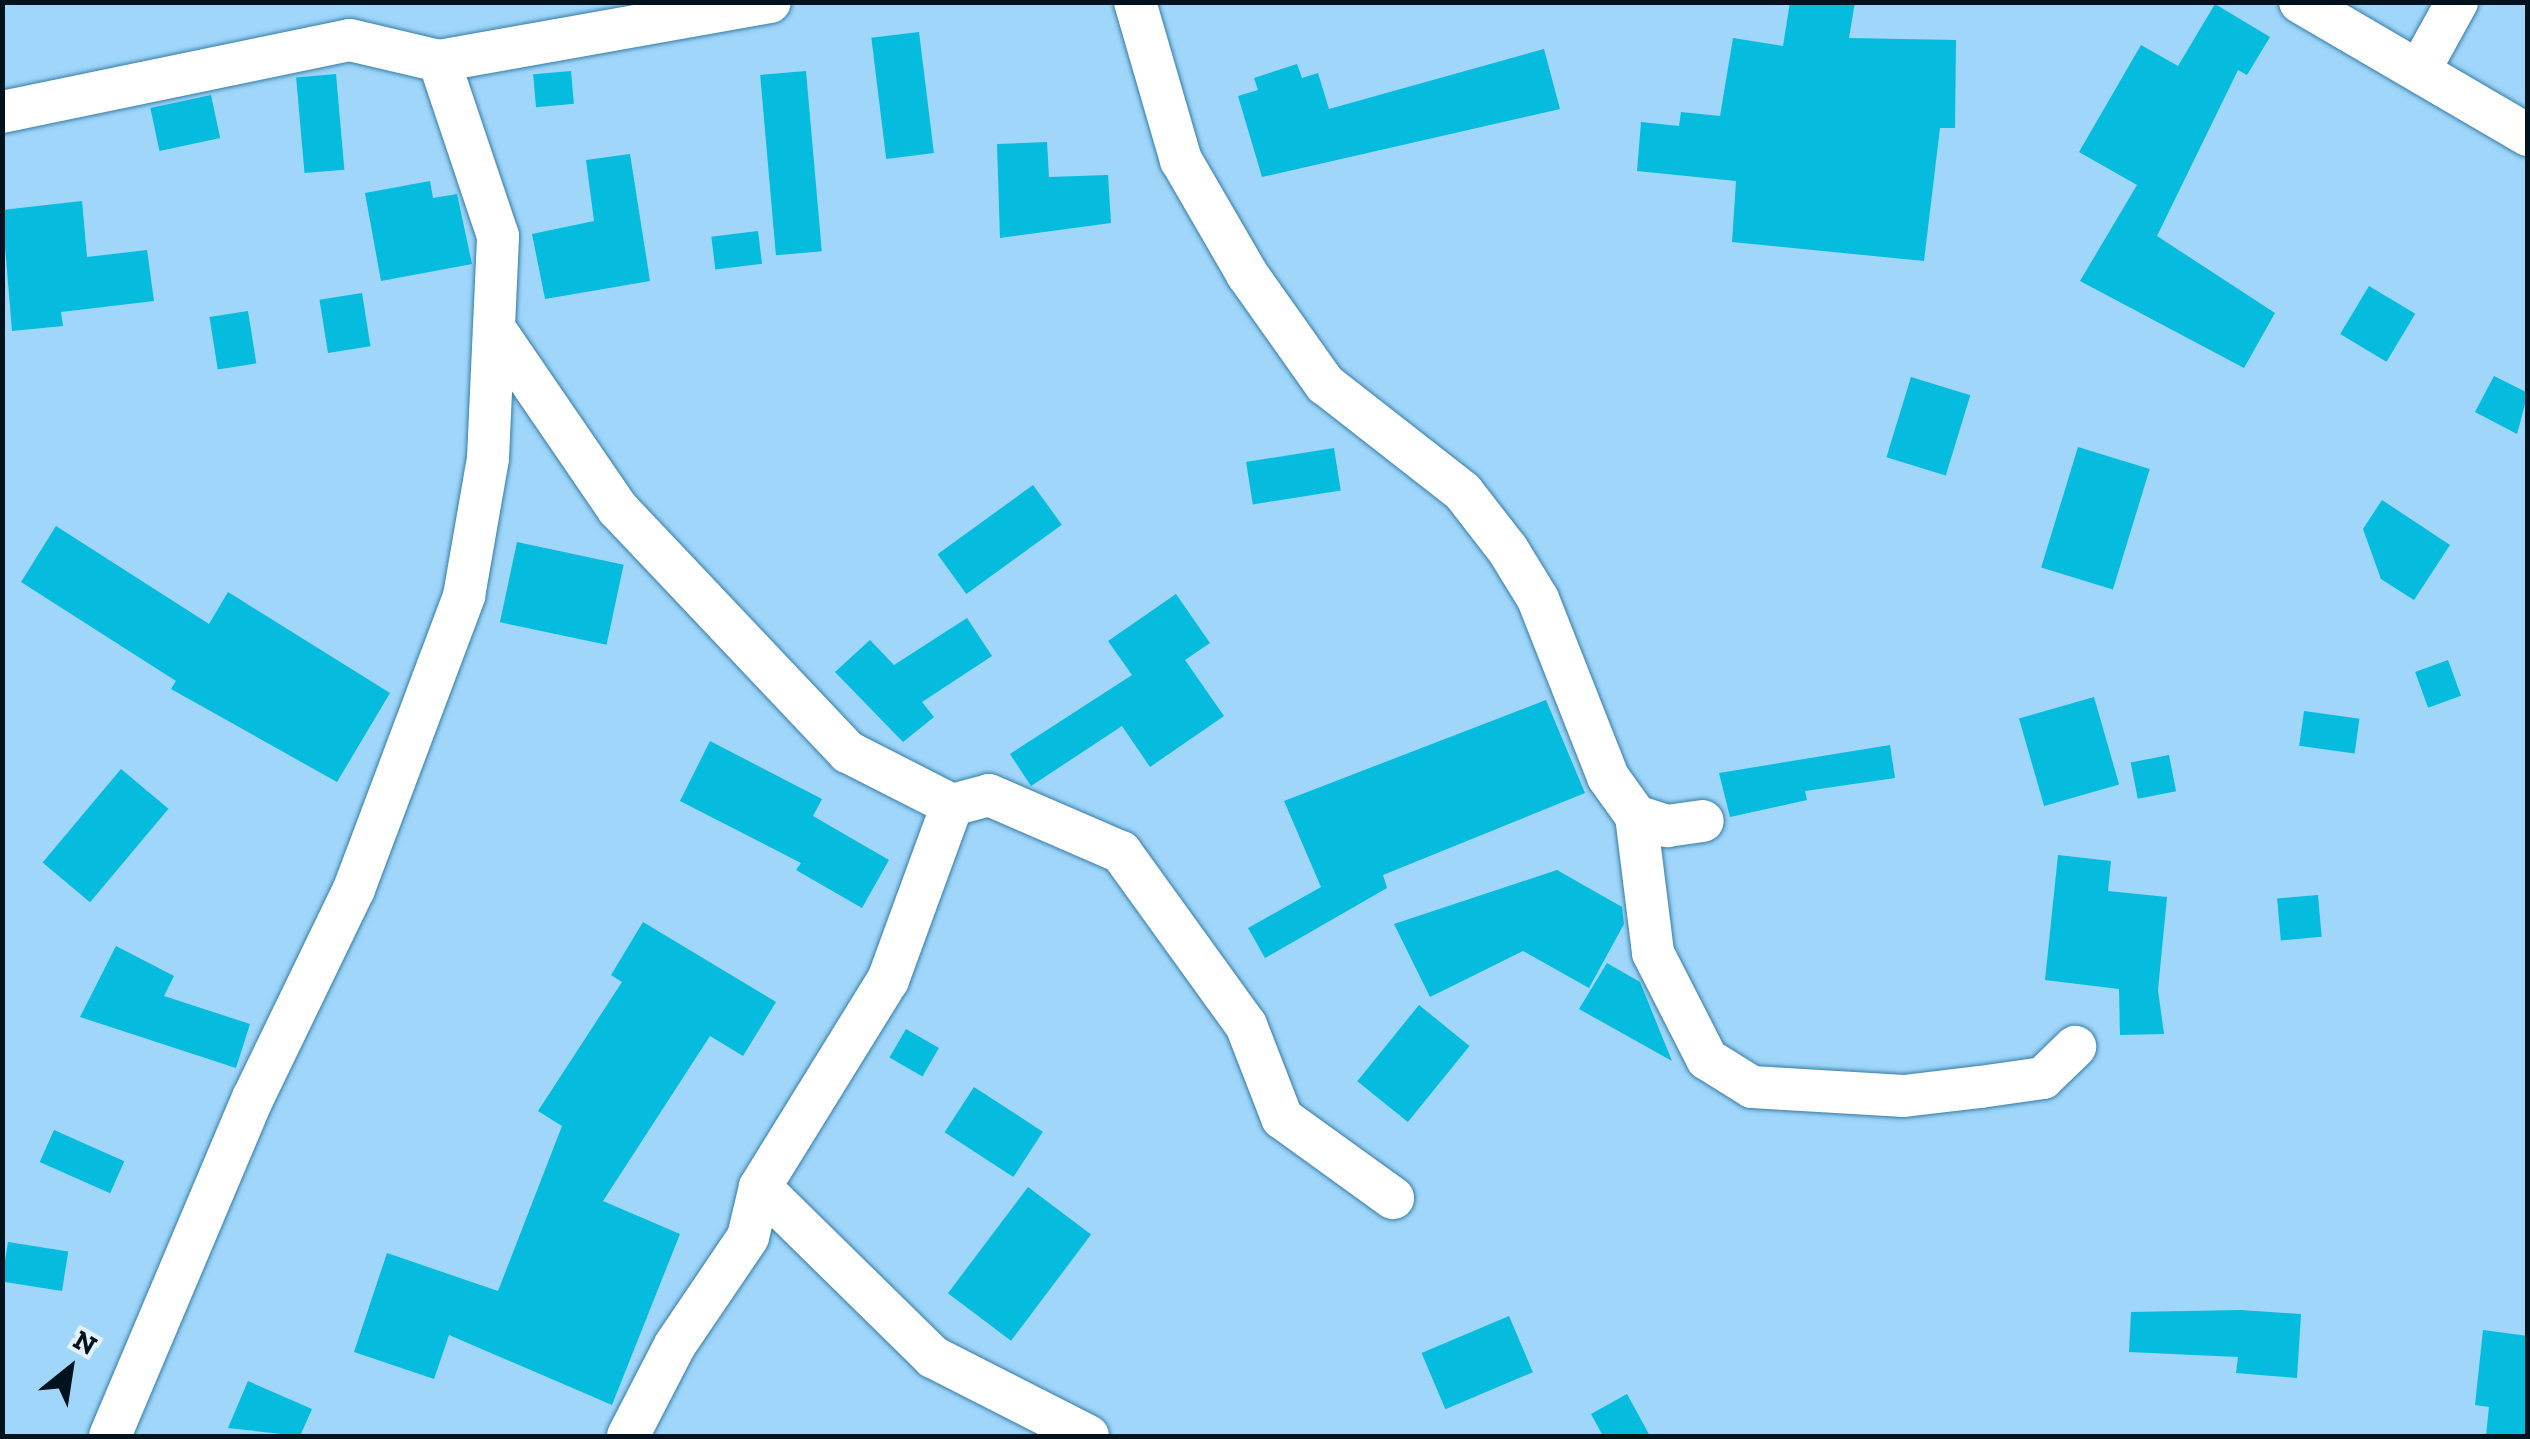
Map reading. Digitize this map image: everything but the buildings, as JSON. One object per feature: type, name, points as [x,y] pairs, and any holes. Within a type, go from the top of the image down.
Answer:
[{"type":"street","points":[[2,112],[350,40],[439,62],[770,2]]},
{"type":"street","points":[[1135,2],[1181,160],[1248,274],[1325,384],[1463,492],[1508,550],[1538,599],[1608,778],[1636,816],[1654,954],[1707,1059],[1752,1087],[1904,1096],[2043,1078],[2074,1047]]},
{"type":"street","points":[[2300,2],[2528,135]]},
{"type":"street","points":[[2420,69],[2458,2]]},
{"type":"street","points":[[110,1436],[420,730],[464,596],[488,458],[498,236],[439,62]]},
{"type":"street","points":[[494,328],[618,509],[720,625],[848,752],[952,805],[989,795],[1121,852],[1246,1025],[1282,1118],[1393,1198]]},
{"type":"street","points":[[628,1436],[675,1346],[748,1237],[760,1187],[888,980],[952,805]]},
{"type":"street","points":[[1636,816],[1667,826],[1703,821]]},
{"type":"street","points":[[760,1187],[933,1356],[1088,1436]]}]
